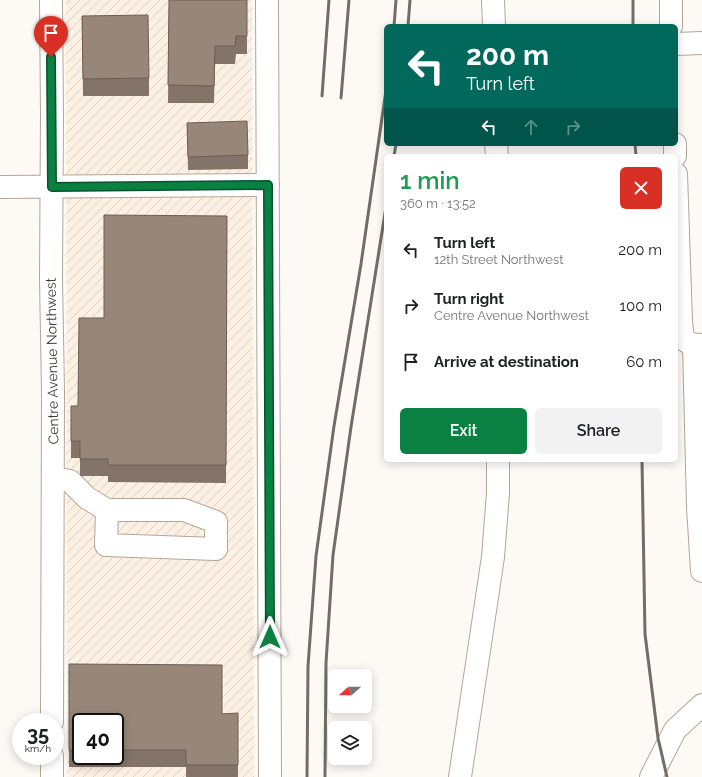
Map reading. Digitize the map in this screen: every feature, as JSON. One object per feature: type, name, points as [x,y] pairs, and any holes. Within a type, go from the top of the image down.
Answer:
[{"type":"street","name":"Centre Avenue Northwest","points":[[51,0],[52,713]]},
{"type":"street","points":[[267,0],[270,777]]},
{"type":"street","points":[[493,0],[494,24]]},
{"type":"street","points":[[671,0],[671,24]]},
{"type":"street","points":[[678,44],[702,43]]},
{"type":"street","points":[[0,187],[268,185]]},
{"type":"street","points":[[678,233],[682,337],[685,342],[698,345],[698,507],[702,571]]},
{"type":"street","points":[[460,777],[493,557],[498,493],[498,462]]},
{"type":"street","points":[[52,478],[70,481],[87,498],[107,510],[184,510],[216,522],[216,549],[106,545],[107,510]]},
{"type":"street","points":[[651,777],[675,730],[702,705]]},
{"type":"street","points":[[52,765],[52,777]]},
{"type":"shaded area","points":[[66,0],[252,0],[254,777],[67,777]]},
{"type":"building","points":[[169,0],[247,0],[247,36],[236,36],[235,46],[215,46],[214,86],[168,85]]},
{"type":"building","points":[[148,15],[149,78],[83,79],[82,16]]},
{"type":"building","points":[[247,121],[248,155],[188,157],[187,123]]},
{"type":"building","points":[[104,215],[227,216],[226,465],[108,465],[108,459],[80,459],[80,441],[71,441],[71,406],[78,406],[79,318],[104,318]]},
{"type":"building","points":[[69,664],[222,665],[222,714],[238,713],[238,765],[186,765],[186,750],[124,750],[124,713],[72,713],[72,750],[69,750]]},
{"type":"railway","points":[[322,96],[329,0]]},
{"type":"railway","points":[[341,98],[349,0]]},
{"type":"railway","points":[[394,24],[396,0]]},
{"type":"railway","points":[[408,24],[410,0]]},
{"type":"railway","points":[[633,0],[633,24]]},
{"type":"railway","points":[[307,777],[308,666],[316,556],[334,426],[361,264],[384,104]]},
{"type":"railway","points":[[394,154],[396,146]]},
{"type":"railway","points":[[635,146],[636,154]]},
{"type":"railway","points":[[325,777],[326,663],[333,555],[351,427],[384,220]]},
{"type":"railway","points":[[642,462],[645,634],[658,738],[667,777]]},
{"type":"route","points":[[51,57],[52,187],[268,185],[270,637]]}]
